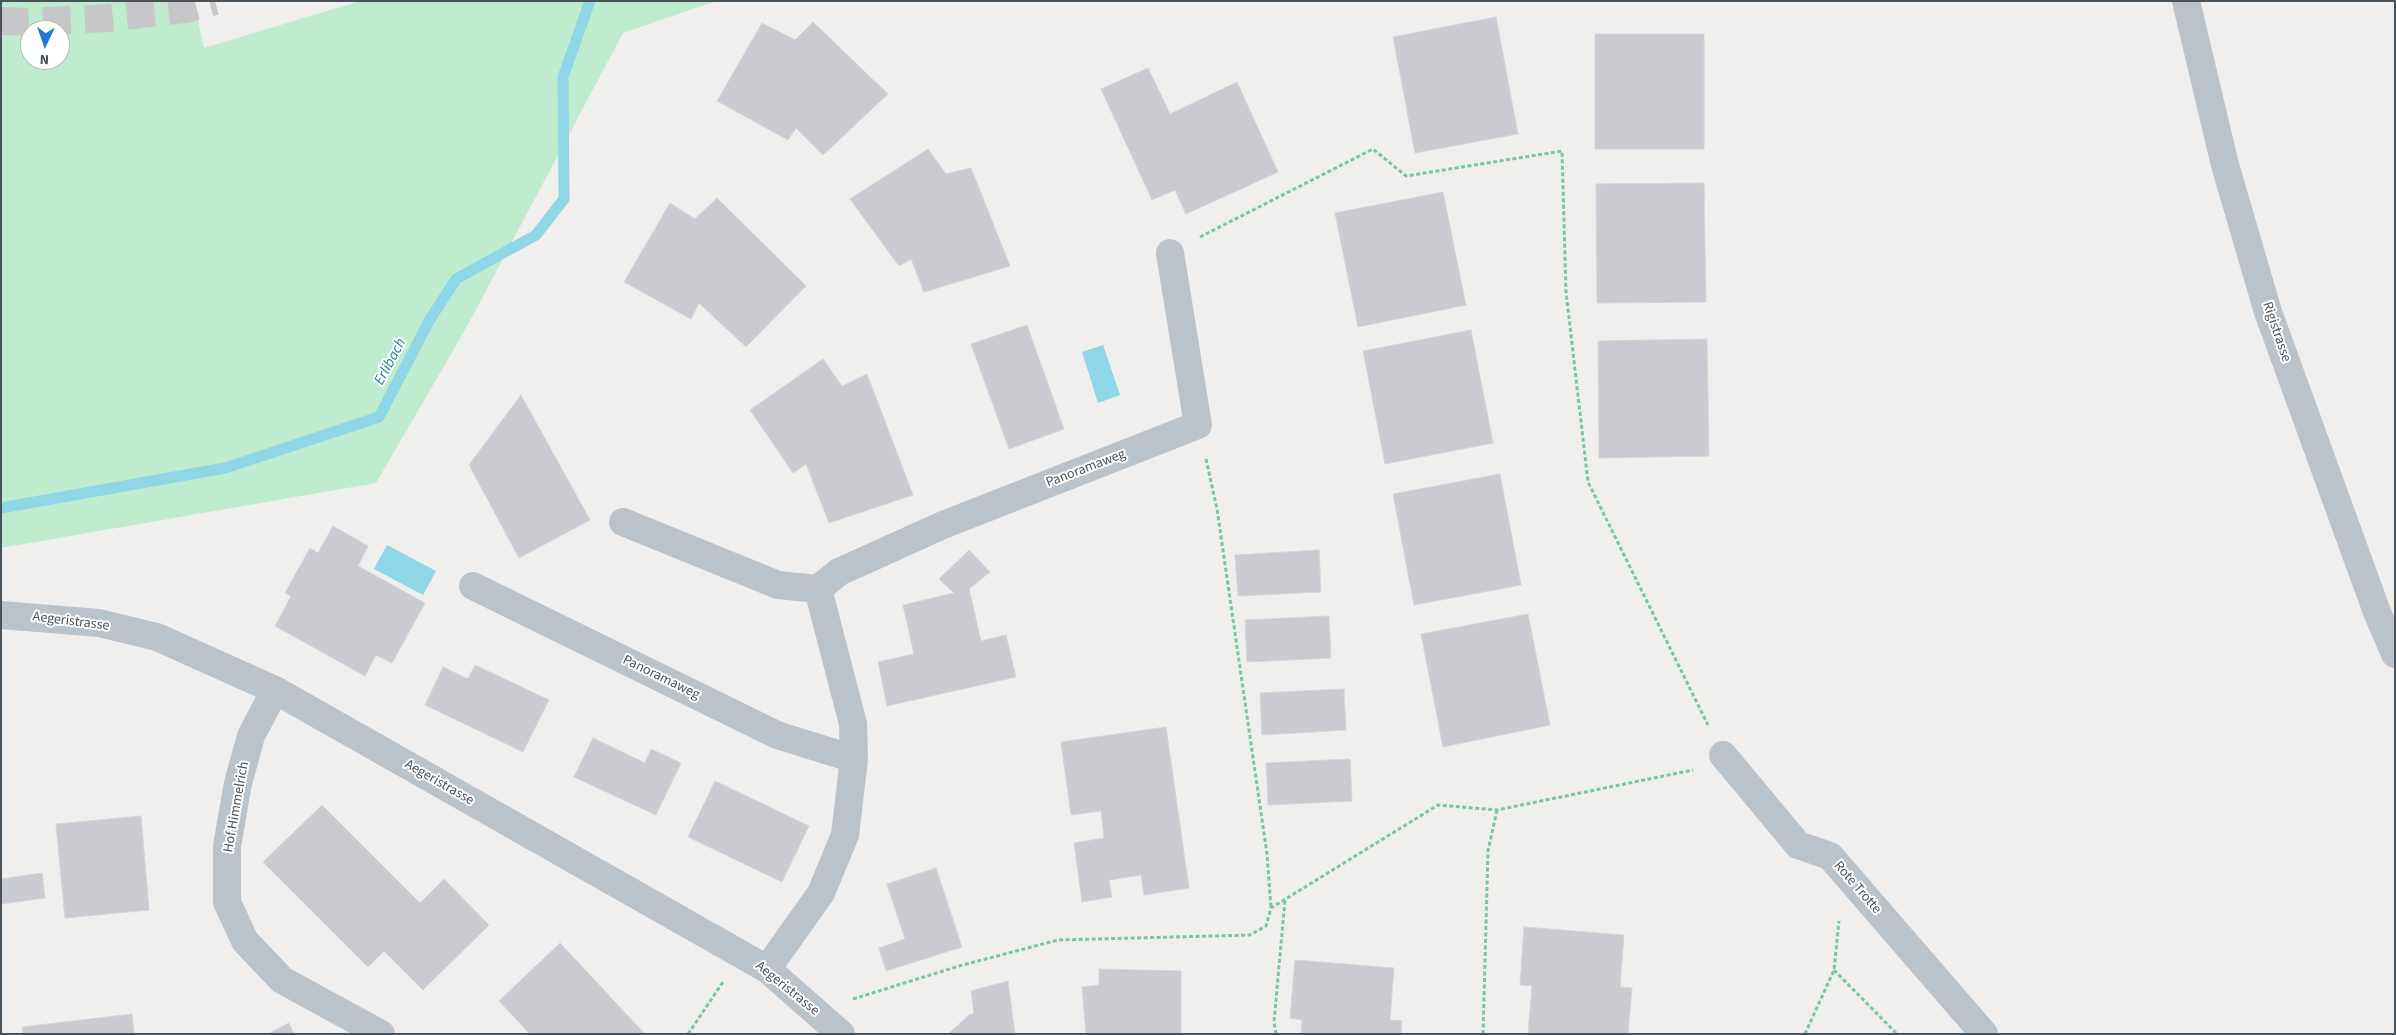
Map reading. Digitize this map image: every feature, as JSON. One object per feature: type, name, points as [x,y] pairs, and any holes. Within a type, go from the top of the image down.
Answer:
[{"type":"street","name":"Rigistrasse","points":[[2186,1],[2225,165],[2268,312],[2377,612],[2395,654]]},
{"type":"street","points":[[1170,253],[1198,426]]},
{"type":"street","name":"Panoramaweg","points":[[818,589],[839,572],[943,525],[1198,426]]},
{"type":"street","points":[[623,522],[778,585],[818,589],[853,724],[854,759],[845,834],[821,893],[767,969]]},
{"type":"street","name":"Panoramaweg","points":[[473,586],[777,735],[854,759]]},
{"type":"street","name":"Aegeristrasse","points":[[1,615],[99,623],[157,637],[275,690],[767,969],[841,1034]]},
{"type":"street","name":"Hof Himmelrich","points":[[275,690],[251,736],[238,782],[227,846],[227,902],[245,941],[282,980],[381,1034]]},
{"type":"street","name":"Rote Trotte","points":[[1723,755],[1798,845],[1830,856],[1984,1034]]},
{"type":"path","points":[[1170,253],[1372,149],[1406,176],[1562,151],[1566,292],[1588,482],[1723,755],[1689,772],[1497,810],[1438,805],[1271,908]]},
{"type":"path","points":[[848,1001],[959,966],[1058,940],[1250,935],[1266,926],[1271,908],[1267,854],[1219,518],[1198,426]]},
{"type":"path","points":[[1484,1034],[1488,851],[1497,810]]},
{"type":"path","points":[[1276,1034],[1274,1022],[1285,900]]},
{"type":"path","points":[[1806,1034],[1834,970],[1839,920]]},
{"type":"path","points":[[1834,970],[1897,1034]]},
{"type":"path","points":[[688,1034],[727,976]]},
{"type":"green space","points":[[1,1],[194,1],[204,48],[360,1],[716,1],[623,33],[465,330],[376,483],[1,548]]},
{"type":"water","points":[[1103,345],[1120,395],[1098,403],[1082,352]]},
{"type":"water","points":[[387,545],[436,571],[423,595],[374,569]]},
{"type":"building","points":[[1496,17],[1518,134],[1415,153],[1393,37]]},
{"type":"building","points":[[813,22],[888,94],[823,155],[796,128],[788,140],[717,101],[762,23],[795,40]]},
{"type":"building","points":[[1595,34],[1704,34],[1704,149],[1595,149]]},
{"type":"building","points":[[1148,68],[1170,114],[1237,82],[1278,172],[1186,214],[1175,190],[1152,200],[1101,89]]},
{"type":"building","points":[[928,149],[946,174],[971,168],[1010,266],[924,292],[911,259],[899,266],[850,199]]},
{"type":"building","points":[[1704,183],[1706,302],[1597,303],[1596,184]]},
{"type":"building","points":[[1443,192],[1466,305],[1358,327],[1335,213]]},
{"type":"building","points":[[717,198],[806,286],[746,347],[699,303],[691,319],[624,282],[670,203],[695,219]]},
{"type":"building","points":[[1027,325],[1064,429],[1009,449],[971,344]]},
{"type":"building","points":[[1471,330],[1493,443],[1385,464],[1363,351]]},
{"type":"building","points":[[1707,339],[1709,456],[1599,458],[1598,341]]},
{"type":"building","points":[[823,359],[842,386],[867,374],[913,495],[829,523],[806,464],[793,473],[750,410]]},
{"type":"building","points":[[521,395],[590,520],[519,558],[469,465]]},
{"type":"building","points":[[1500,474],[1521,585],[1414,605],[1393,494]]},
{"type":"building","points":[[333,526],[368,546],[358,566],[425,603],[392,663],[376,655],[365,676],[275,626],[291,596],[285,593],[310,548],[318,553]]},
{"type":"building","points":[[969,550],[990,572],[969,589],[981,641],[1006,635],[1016,677],[887,706],[878,662],[914,654],[903,605],[954,593],[939,579]]},
{"type":"building","points":[[1319,550],[1321,592],[1238,596],[1235,555]]},
{"type":"building","points":[[1528,614],[1550,725],[1443,747],[1421,634]]},
{"type":"building","points":[[1329,616],[1331,658],[1247,662],[1245,620]]},
{"type":"building","points":[[475,665],[549,700],[523,752],[425,705],[443,667],[468,679]]},
{"type":"building","points":[[1344,689],[1346,730],[1262,735],[1260,693]]},
{"type":"building","points":[[1166,727],[1189,888],[1144,895],[1141,875],[1109,880],[1112,897],[1082,902],[1074,843],[1104,838],[1101,811],[1071,815],[1061,742]]},
{"type":"building","points":[[593,738],[645,763],[651,749],[681,763],[656,815],[574,777]]},
{"type":"building","points":[[1350,759],[1352,801],[1268,805],[1266,763]]},
{"type":"building","points":[[715,781],[809,826],[782,882],[688,837]]},
{"type":"building","points":[[322,805],[420,903],[444,879],[489,925],[423,990],[384,951],[368,967],[263,862]]},
{"type":"building","points":[[141,816],[149,910],[65,918],[56,824]]},
{"type":"building","points":[[936,868],[962,947],[886,971],[879,948],[905,939],[887,884]]},
{"type":"building","points":[[42,873],[45,898],[1,904],[1,879]]},
{"type":"building","points":[[1524,927],[1624,935],[1620,987],[1632,988],[1628,1034],[1528,1034],[1532,986],[1520,985]]},
{"type":"building","points":[[560,943],[644,1033],[530,1034],[499,1001]]},
{"type":"building","points":[[1295,960],[1394,968],[1390,1020],[1402,1021],[1401,1034],[1301,1034],[1302,1020],[1290,1018]]},
{"type":"building","points":[[1099,969],[1181,971],[1181,1034],[1086,1034],[1082,987],[1099,985]]},
{"type":"building","points":[[1008,981],[1015,1034],[948,1034],[969,1015],[974,1013],[971,991]]},
{"type":"building","points":[[132,1014],[134,1034],[23,1034],[22,1027]]},
{"type":"building","points":[[289,1023],[294,1034],[268,1034]]},
{"type":"waterway","name":"Erlibach","points":[[1,508],[225,468],[379,417],[429,321],[456,279],[536,235],[564,199],[563,77],[590,1]]},
{"type":"tunnel","points":[[1,21],[26,22],[108,18],[185,9],[215,1]]}]
